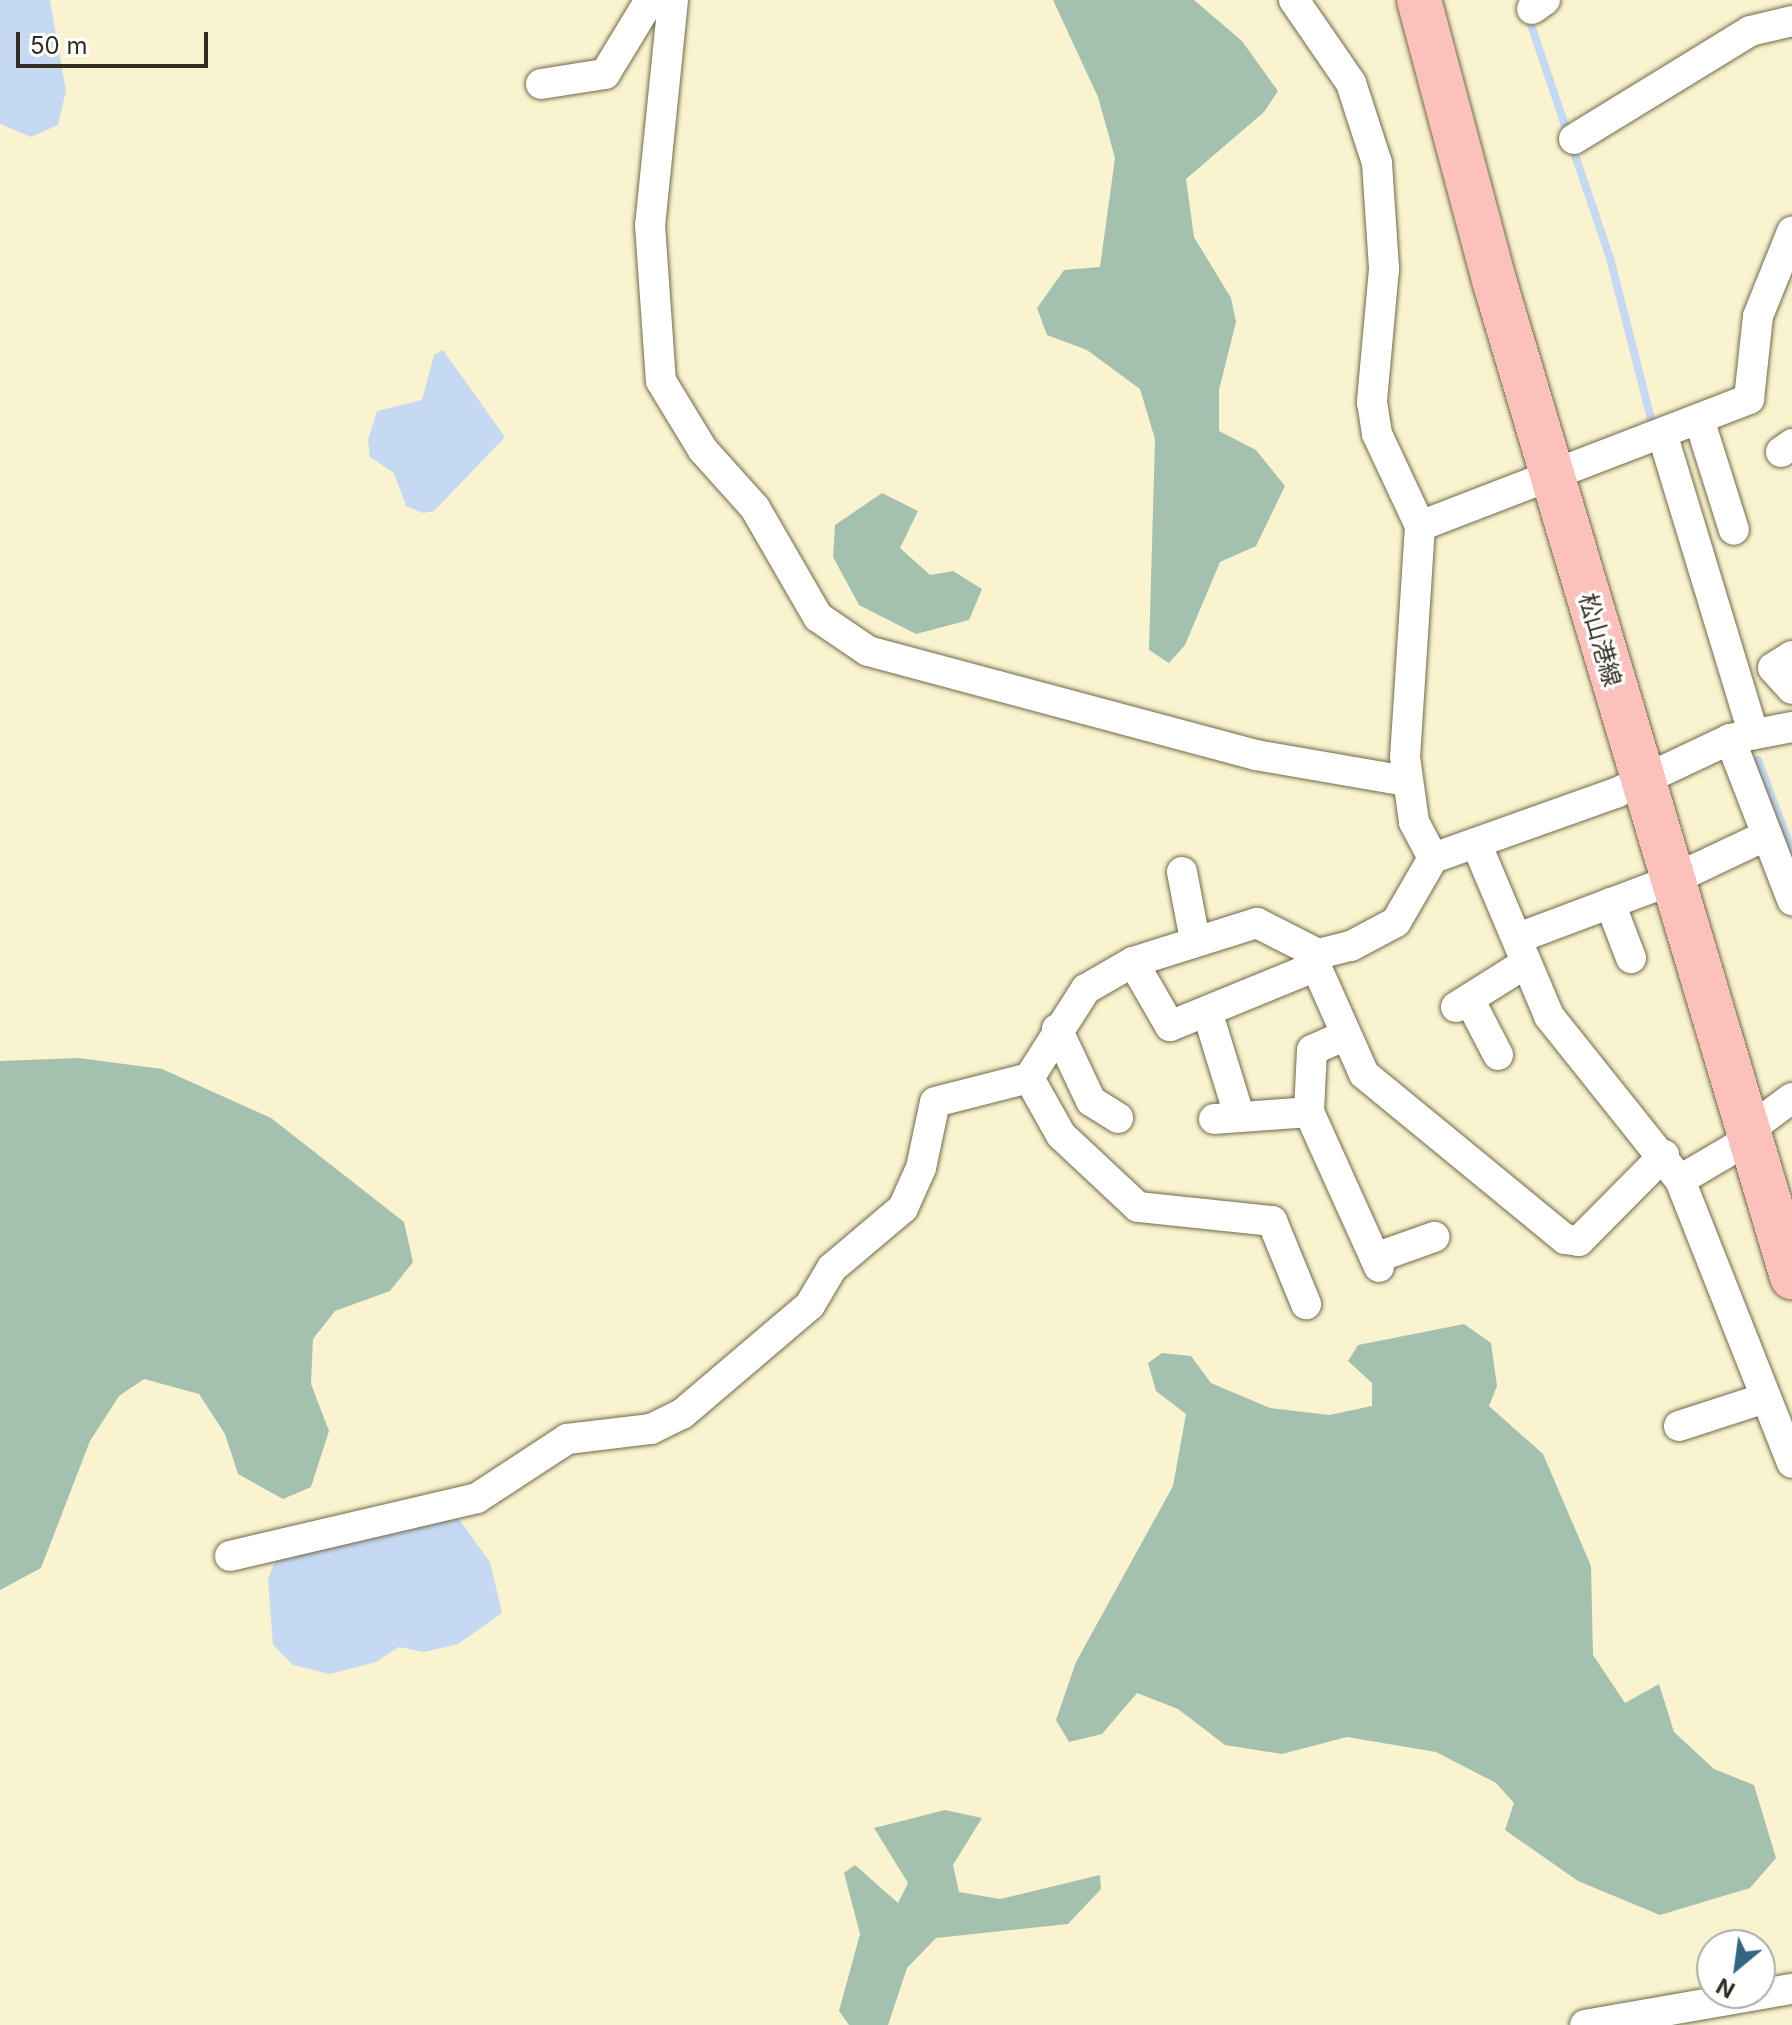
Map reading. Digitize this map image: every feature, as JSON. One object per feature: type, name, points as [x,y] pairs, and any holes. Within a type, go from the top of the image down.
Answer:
[{"type":"main road","name":"松山港線","points":[[1419,0],[1552,476],[1670,881],[1747,1136],[1790,1264]]},
{"type":"street","points":[[541,84],[605,74],[650,0]]},
{"type":"street","points":[[673,0],[650,225],[661,381],[703,450],[755,508],[777,555],[824,624],[868,651],[1256,755],[1406,781]]},
{"type":"street","points":[[1294,0],[1326,40],[1368,124],[1384,269],[1372,402],[1377,434],[1420,526],[1406,781],[1414,822],[1433,858]]},
{"type":"street","points":[[1574,139],[1750,31],[1792,21]]},
{"type":"street","points":[[1420,526],[1749,399],[1758,316],[1792,232]]},
{"type":"street","points":[[1699,419],[1734,530]]},
{"type":"street","points":[[1662,433],[1765,836],[1791,897]]},
{"type":"street","points":[[1792,656],[1773,668],[1792,689]]},
{"type":"street","points":[[1133,962],[1170,1026],[1396,922],[1433,858],[1641,781],[1741,736],[1792,727]]},
{"type":"street","points":[[1498,1055],[1463,1003],[1520,951],[1610,903],[1670,881],[1765,836]]},
{"type":"street","points":[[1476,843],[1520,951],[1573,1053],[1672,1168],[1792,1463]]},
{"type":"street","points":[[1182,872],[1195,940]]},
{"type":"street","points":[[1610,903],[1631,958]]},
{"type":"street","points":[[230,1556],[477,1498],[567,1439],[651,1429],[682,1414],[810,1305],[832,1268],[903,1208],[921,1168],[935,1102],[1029,1078],[1057,1029],[1086,989],[1133,962],[1195,940],[1257,923],[1317,960],[1364,1074],[1565,1239],[1579,1241],[1672,1168],[1747,1136],[1788,1108]]},
{"type":"street","points":[[1207,1011],[1227,1117],[1309,1112]]},
{"type":"street","points":[[1057,1029],[1091,1101],[1118,1118]]},
{"type":"street","points":[[1346,1035],[1312,1050],[1309,1112],[1377,1263],[1434,1237]]},
{"type":"street","points":[[1029,1078],[1061,1135],[1138,1207],[1272,1221],[1306,1304]]},
{"type":"street","points":[[1679,1426],[1765,1398]]},
{"type":"street","points":[[1585,2025],[1792,1989]]},
{"type":"green space","points":[[1053,0],[1194,0],[1242,41],[1278,91],[1264,112],[1186,179],[1194,237],[1231,298],[1236,322],[1219,390],[1219,431],[1256,450],[1285,486],[1256,546],[1220,562],[1185,645],[1169,663],[1149,650],[1155,439],[1140,389],[1087,350],[1047,335],[1037,308],[1064,270],[1100,267],[1115,158],[1098,97]]},
{"type":"green space","points":[[882,493],[918,511],[900,548],[930,575],[953,571],[982,589],[969,620],[916,634],[859,605],[833,557],[835,525]]},
{"type":"green space","points":[[79,1058],[162,1069],[271,1118],[404,1222],[413,1262],[390,1291],[335,1311],[313,1339],[311,1384],[329,1431],[311,1487],[283,1499],[238,1474],[225,1434],[199,1394],[144,1379],[119,1396],[90,1441],[41,1568],[0,1590],[0,1061]]},
{"type":"green space","points":[[1464,1324],[1491,1343],[1497,1386],[1489,1406],[1543,1454],[1591,1566],[1593,1655],[1625,1703],[1659,1684],[1674,1732],[1714,1769],[1754,1785],[1776,1858],[1750,1888],[1660,1915],[1578,1881],[1505,1830],[1514,1803],[1496,1783],[1436,1752],[1347,1737],[1282,1754],[1225,1745],[1178,1709],[1137,1693],[1102,1734],[1069,1742],[1056,1720],[1076,1662],[1173,1486],[1186,1414],[1156,1391],[1148,1363],[1162,1353],[1191,1356],[1211,1383],[1270,1408],[1329,1415],[1372,1406],[1372,1383],[1348,1361],[1358,1345]]},
{"type":"green space","points":[[945,1810],[982,1818],[953,1865],[959,1892],[1000,1899],[1100,1875],[1101,1889],[1068,1924],[936,1938],[907,1968],[888,2025],[849,2025],[839,2011],[860,1934],[844,1873],[855,1865],[898,1903],[908,1883],[874,1828]]},
{"type":"water","points":[[0,0],[50,0],[66,91],[58,125],[31,137],[0,124]]},
{"type":"water","points":[[443,350],[505,437],[434,511],[423,513],[406,506],[394,473],[370,457],[368,440],[377,411],[422,400],[434,355]]},
{"type":"water","points":[[456,1515],[490,1562],[502,1613],[458,1644],[424,1652],[399,1647],[376,1662],[330,1674],[293,1665],[273,1645],[268,1580],[276,1557]]},
{"type":"waterway","points":[[1528,16],[1610,258],[1654,431]]},
{"type":"waterway","points":[[1758,760],[1792,851]]}]
